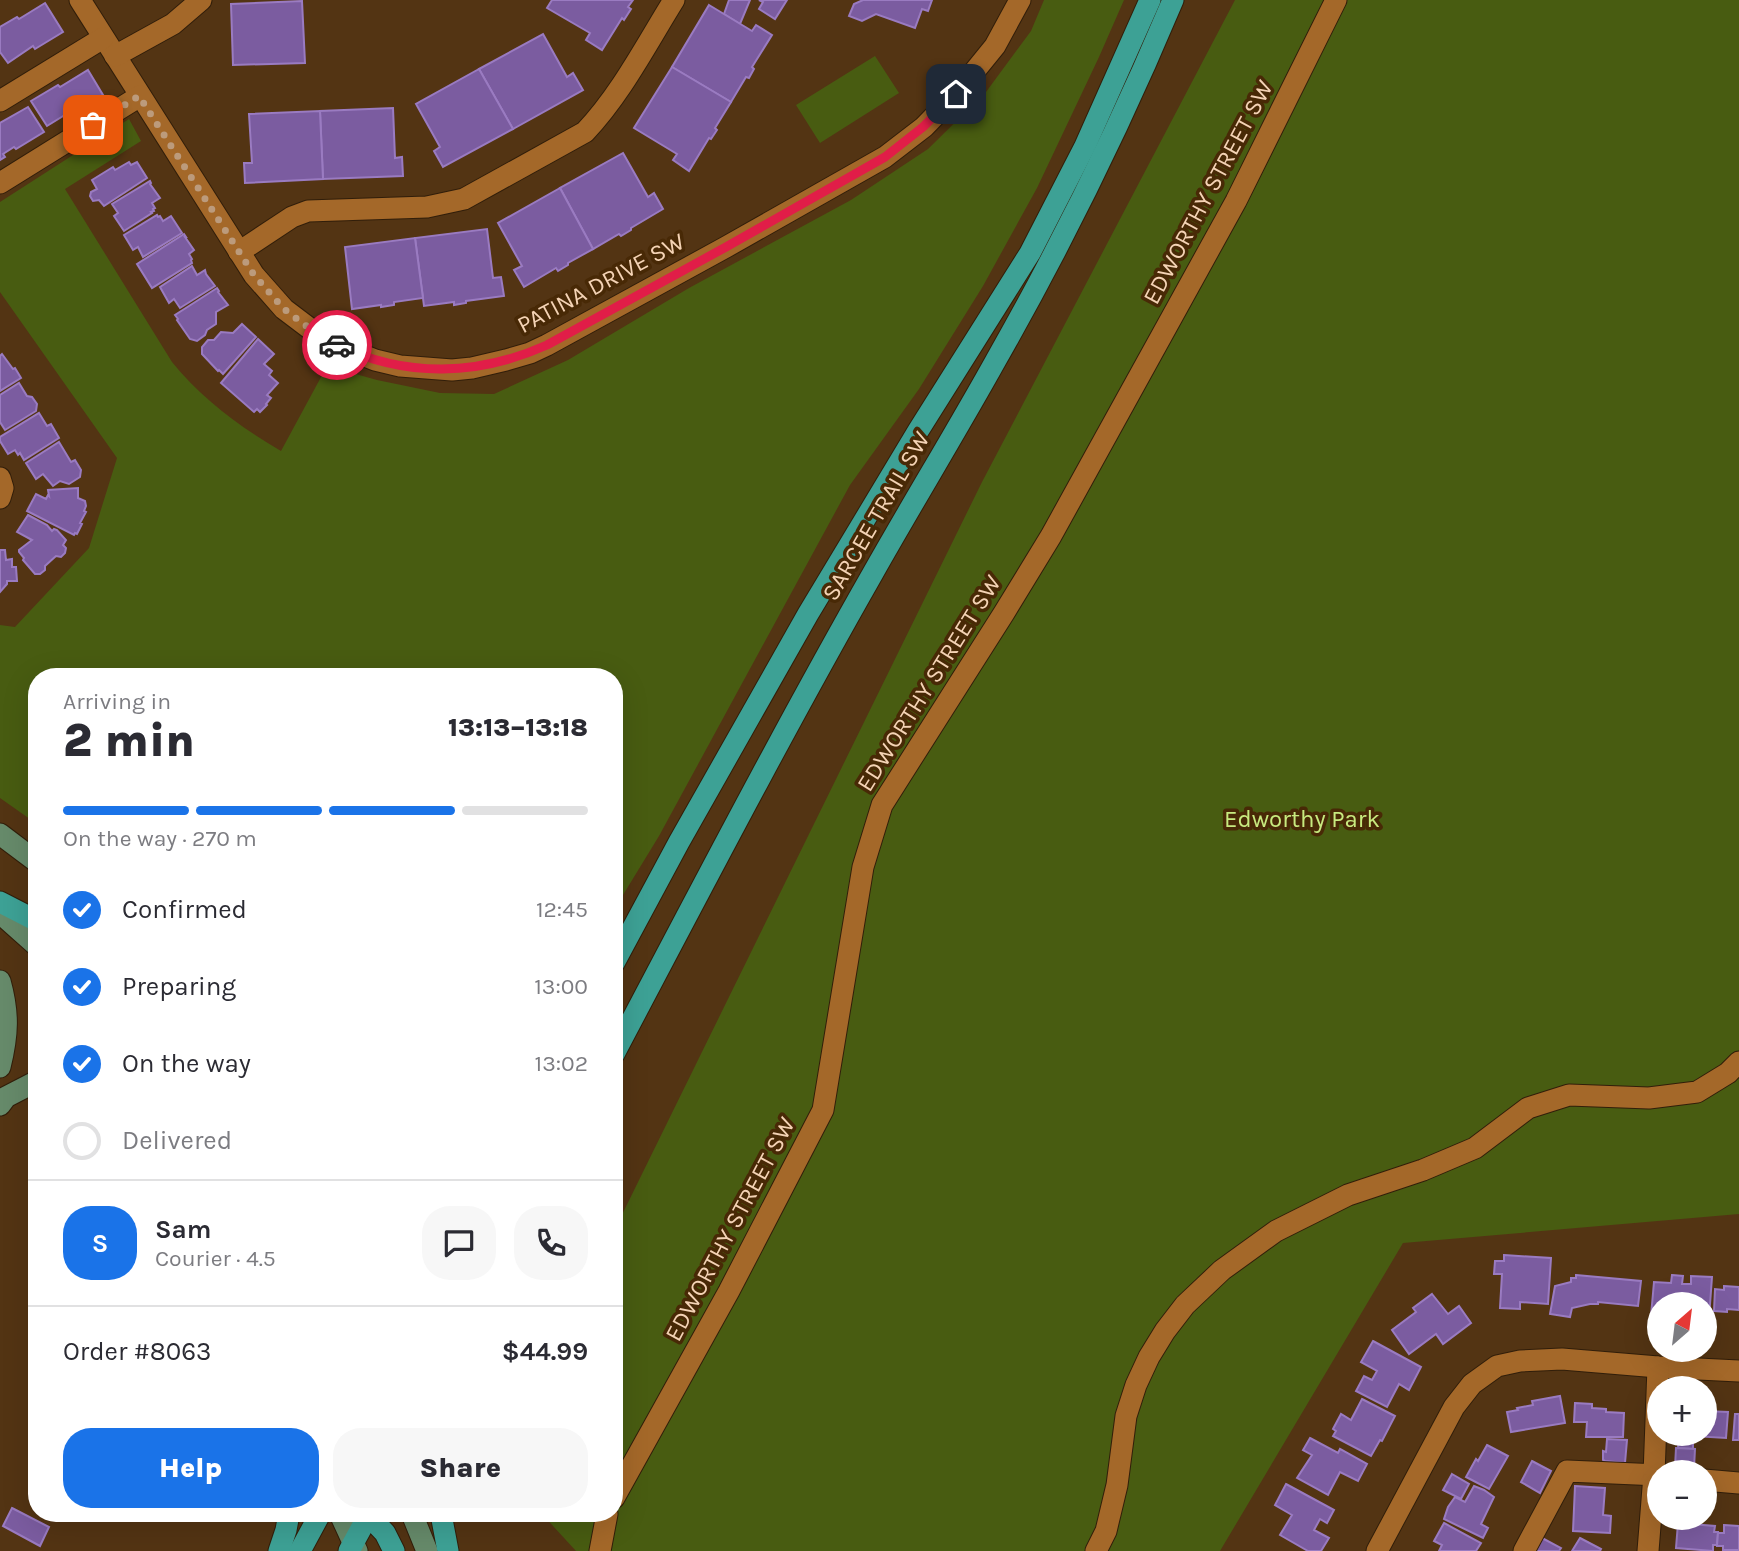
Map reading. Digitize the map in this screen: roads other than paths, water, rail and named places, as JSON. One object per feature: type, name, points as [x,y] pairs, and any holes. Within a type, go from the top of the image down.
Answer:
[{"type":"highway","name":"SARCEE TRAIL SW","points":[[623,946],[808,614],[918,431],[1030,253],[1085,146],[1150,0]]},
{"type":"highway","name":"SARCEE TRAIL SW","points":[[623,1037],[866,586],[1029,300],[1094,176],[1173,0]]},
{"type":"highway","points":[[0,902],[28,916]]},
{"type":"highway","points":[[279,1551],[288,1522]]},
{"type":"highway","points":[[300,1551],[316,1522]]},
{"type":"highway","points":[[353,1548],[364,1522]]},
{"type":"highway","points":[[375,1522],[385,1533],[394,1551]]},
{"type":"highway","points":[[443,1522],[448,1551]]},
{"type":"main road","points":[[0,834],[28,855]]},
{"type":"main road","points":[[0,913],[28,938]]},
{"type":"main road","points":[[0,981],[8,1021],[6,1045],[0,1067]]},
{"type":"main road","points":[[0,1105],[6,1097],[28,1086]]},
{"type":"main road","points":[[343,1522],[353,1548]]},
{"type":"main road","points":[[415,1522],[427,1551]]},
{"type":"street","name":"PATINA DRIVE SW","points":[[80,0],[254,275],[284,309],[317,334],[356,353],[400,366],[452,370],[472,368],[518,356],[547,345],[885,157],[923,127],[956,94],[995,46],[1020,0]]},
{"type":"street","points":[[0,102],[109,47],[173,24],[201,0]]},
{"type":"street","points":[[239,252],[292,217],[308,211],[427,207],[464,199],[585,132],[616,94],[674,0]]},
{"type":"street","name":"EDWORTHY STREET SW","points":[[623,1482],[729,1291],[823,1110],[863,867],[882,805],[1051,536],[1236,201],[1336,0]]},
{"type":"street","points":[[0,183],[139,96]]},
{"type":"street","points":[[0,478],[4,488],[0,498]]},
{"type":"street","points":[[1096,1551],[1106,1531],[1117,1485],[1126,1416],[1136,1385],[1165,1331],[1185,1305],[1222,1270],[1276,1231],[1348,1195],[1423,1170],[1475,1148],[1528,1108],[1569,1095],[1649,1098],[1697,1091],[1728,1073],[1739,1062]]},
{"type":"street","points":[[1377,1551],[1454,1407],[1472,1384],[1497,1366],[1520,1361],[1562,1359],[1739,1371]]},
{"type":"street","points":[[1656,1460],[1658,1367]]},
{"type":"street","points":[[1524,1551],[1567,1471],[1647,1475]]},
{"type":"street","points":[[1717,1481],[1739,1483]]},
{"type":"street","points":[[600,1551],[605,1522]]},
{"type":"street","points":[[1648,1551],[1650,1530]]},
{"type":"park label","name":"Edworthy Park","points":[[1302,819]]}]
